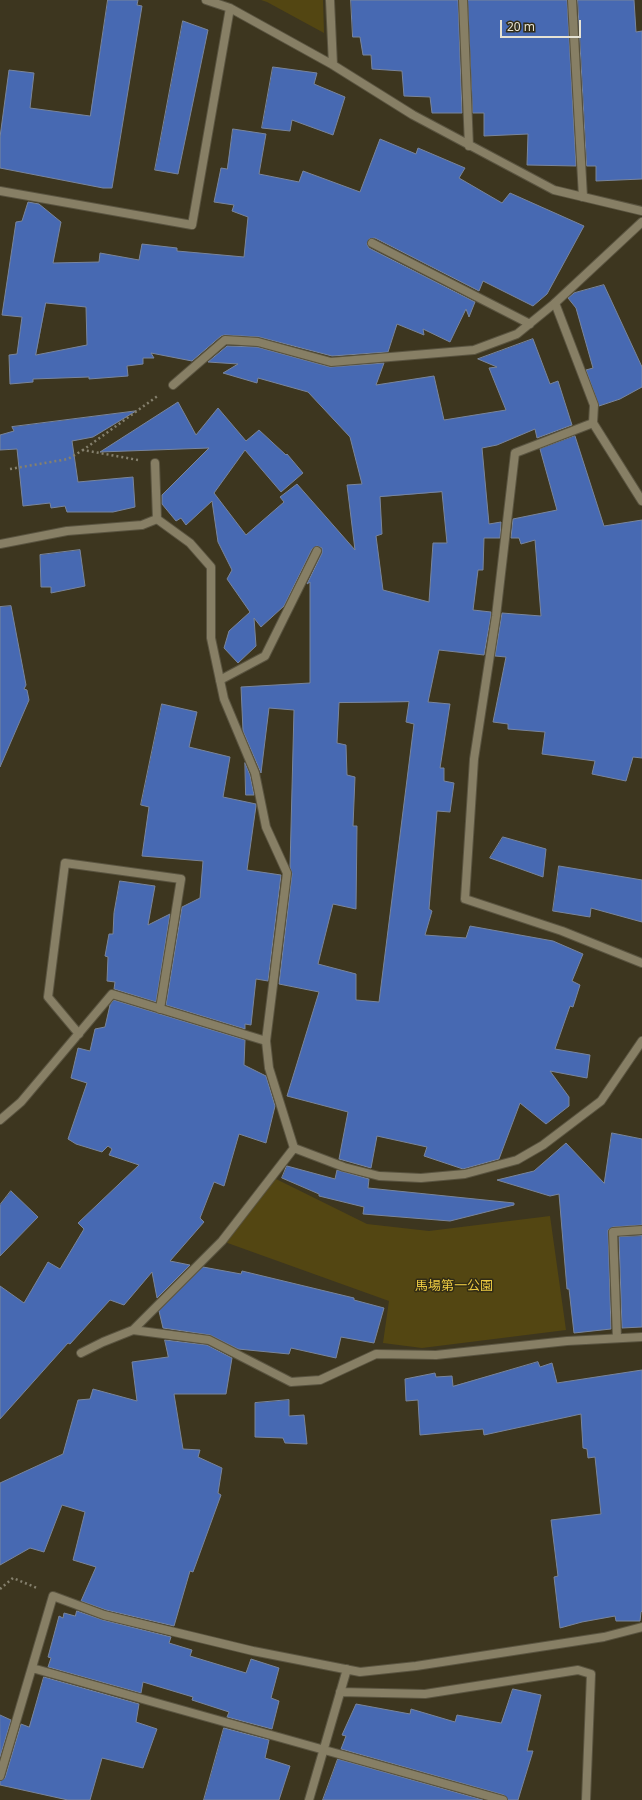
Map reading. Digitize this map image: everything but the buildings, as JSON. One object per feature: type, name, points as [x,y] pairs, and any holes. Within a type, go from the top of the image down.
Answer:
[{"type":"street","points":[[206,0],[230,8],[333,65],[413,115],[554,190],[642,211]]},
{"type":"street","points":[[330,0],[333,65]]},
{"type":"street","points":[[463,0],[469,146]]},
{"type":"street","points":[[572,0],[583,197]]},
{"type":"street","points":[[0,191],[192,225],[230,8]]},
{"type":"street","points":[[173,385],[225,340],[258,342],[331,362],[474,350],[517,334],[555,303],[642,222]]},
{"type":"street","points":[[372,243],[530,324]]},
{"type":"street","points":[[555,303],[594,405],[593,424],[642,501]]},
{"type":"street","points":[[593,424],[515,453],[496,616],[474,759],[465,899],[562,931],[642,962]]},
{"type":"street","points":[[155,463],[157,519]]},
{"type":"street","points":[[0,544],[67,531],[142,525],[157,519]]},
{"type":"street","points":[[157,519],[190,543],[211,566],[211,638],[224,699],[255,773],[266,827],[287,873],[266,1041],[268,1068],[294,1148]]},
{"type":"street","points":[[220,680],[265,656],[317,551]]},
{"type":"street","points":[[79,1034],[48,997],[66,863],[181,880],[160,1009]]},
{"type":"street","points":[[0,1120],[21,1102],[112,994],[266,1041]]},
{"type":"street","points":[[294,1148],[344,1167],[379,1176],[421,1178],[465,1174],[518,1160],[542,1145],[601,1101],[642,1041]]},
{"type":"street","points":[[81,1353],[133,1330],[222,1241],[294,1148]]},
{"type":"street","points":[[617,1338],[613,1232],[642,1230]]},
{"type":"street","points":[[133,1330],[209,1340],[292,1382],[320,1380],[376,1354],[436,1355],[567,1341],[642,1337]]},
{"type":"street","points":[[0,1776],[53,1596],[104,1615],[253,1651],[360,1672],[416,1666],[604,1637],[642,1627]]},
{"type":"street","points":[[32,1668],[503,1800]]},
{"type":"street","points":[[309,1800],[322,1750],[347,1669]]},
{"type":"street","points":[[340,1692],[425,1694],[578,1670],[591,1674],[586,1800]]},
{"type":"path","points":[[10,469],[68,459],[83,450],[173,385]]},
{"type":"path","points":[[83,450],[155,463]]},
{"type":"path","points":[[0,1590],[13,1578],[53,1596]]},
{"type":"green space","points":[[261,0],[323,0],[324,33],[267,2]]},
{"type":"green space","name":"馬場第一公園","points":[[272,1177],[367,1224],[429,1231],[550,1216],[566,1330],[422,1348],[383,1343],[389,1301],[222,1241]]}]
